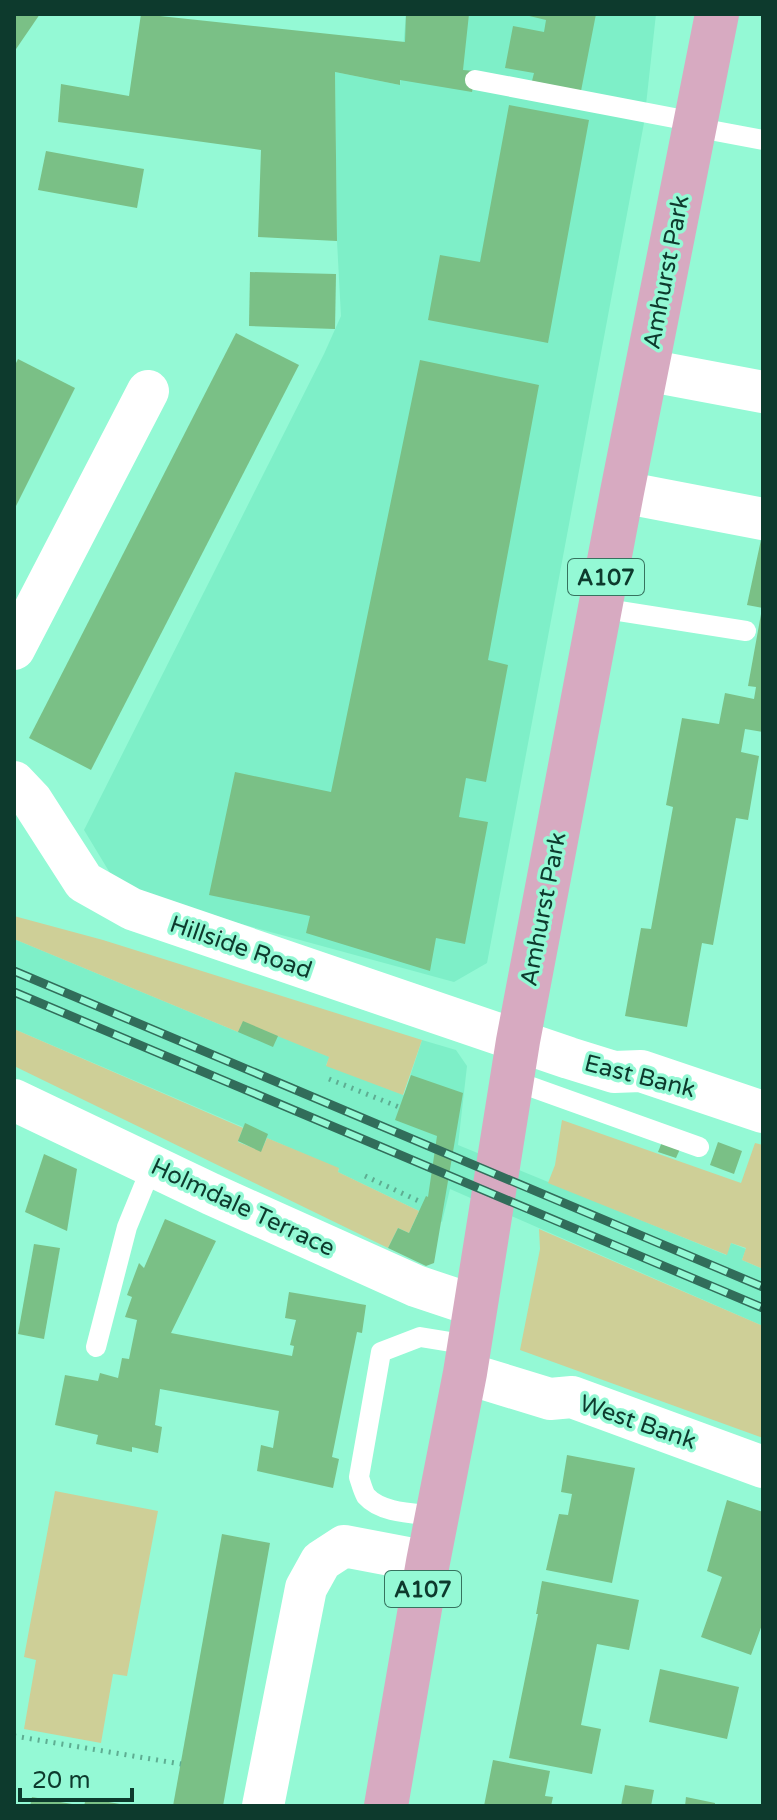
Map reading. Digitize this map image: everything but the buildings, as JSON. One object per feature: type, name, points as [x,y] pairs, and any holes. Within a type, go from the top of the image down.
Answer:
[{"type":"main road","name":"Amhurst Park","points":[[386,1806],[470,1342],[515,1061],[622,492],[717,14]]},
{"type":"street","points":[[646,370],[763,392]]},
{"type":"street","points":[[14,649],[148,391]]},
{"type":"street","points":[[622,492],[763,519]]},
{"type":"street","name":"Hillside Road","points":[[14,782],[32,801],[84,882],[132,909],[515,1061]]},
{"type":"street","name":"East Bank","points":[[515,1061],[614,1072],[641,1071],[761,1101]]},
{"type":"street","name":"Holmdale Terrace","points":[[14,1100],[416,1286],[470,1342]]},
{"type":"street","name":"West Bank","points":[[470,1342],[550,1399],[572,1397],[763,1467]]},
{"type":"street","points":[[263,1806],[306,1588],[321,1561],[344,1546],[428,1562]]},
{"type":"lane","points":[[475,80],[763,140]]},
{"type":"lane","points":[[600,608],[746,631]]},
{"type":"lane","points":[[515,1061],[699,1147]]},
{"type":"lane","points":[[96,1347],[127,1227],[152,1166]]},
{"type":"lane","points":[[437,1516],[394,1510],[378,1505],[365,1495],[359,1477],[381,1352],[420,1337],[470,1342]]},
{"type":"path","points":[[329,1079],[399,1107]]},
{"type":"path","points":[[365,1176],[423,1203]]},
{"type":"path","points":[[14,1736],[181,1764]]},
{"type":"shaded area","points":[[406,14],[656,14],[644,123],[487,963],[454,982],[150,899],[110,873],[84,830],[341,316],[335,72],[400,85]]},
{"type":"shaded area","points":[[14,916],[103,940],[422,1040],[403,1095],[326,1066],[329,1057],[243,1022],[238,1032],[14,939]]},
{"type":"shaded area","points":[[14,939],[238,1032],[243,1021],[330,1057],[326,1065],[404,1095],[422,1040],[456,1050],[467,1066],[458,1145],[726,1255],[731,1243],[746,1249],[742,1260],[763,1269],[763,1326],[450,1189],[442,1222],[338,1172],[339,1169],[267,1138],[261,1152],[238,1141],[243,1127],[14,1029]]},
{"type":"shaded area","points":[[14,1029],[243,1128],[238,1142],[261,1151],[267,1138],[339,1168],[338,1172],[419,1211],[409,1233],[398,1228],[388,1248],[14,1066]]},
{"type":"shaded area","points":[[562,1120],[741,1183],[755,1143],[763,1145],[763,1269],[742,1260],[746,1248],[731,1243],[727,1255],[548,1183],[555,1165]]},
{"type":"shaded area","points":[[539,1229],[763,1326],[763,1438],[520,1350],[540,1249]]},
{"type":"shaded area","points":[[55,1491],[158,1511],[127,1676],[113,1674],[101,1743],[24,1729],[36,1660],[24,1657]]},
{"type":"railway","points":[[14,971],[763,1287]]},
{"type":"railway","points":[[14,992],[763,1308]]}]
